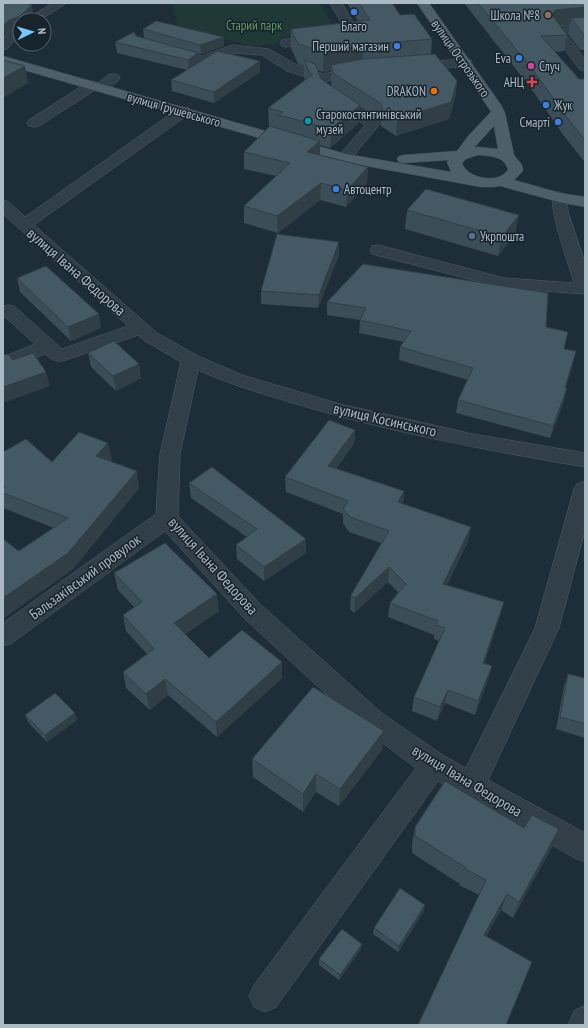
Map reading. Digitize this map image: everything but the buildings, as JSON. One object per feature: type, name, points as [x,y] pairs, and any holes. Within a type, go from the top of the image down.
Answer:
[{"type":"main road","name":"вулиця Острозького","points":[[423,3],[466,63],[498,113],[510,159]]},
{"type":"main road","name":"вулиця Грушевського","points":[[3,60],[344,158],[481,182]]},
{"type":"main road","name":"вулиця Острозького","points":[[461,155],[474,138],[498,113]]},
{"type":"main road","name":"вулиця Грушевського","points":[[344,158],[402,160],[461,155],[478,151],[498,154],[510,159]]},
{"type":"main road","points":[[461,155],[456,159],[454,168],[464,176],[481,182],[508,179],[516,171],[516,166],[510,159]]},
{"type":"main road","points":[[510,159],[559,197]]},
{"type":"main road","points":[[500,181],[559,197],[585,202]]},
{"type":"street","points":[[46,12],[61,3]]},
{"type":"street","points":[[286,43],[340,38],[353,32],[336,3]]},
{"type":"street","points":[[585,28],[556,30],[585,67]]},
{"type":"street","points":[[3,46],[12,30]]},
{"type":"street","points":[[157,47],[202,60],[232,49],[264,52],[292,68],[322,78],[370,69]]},
{"type":"street","points":[[402,67],[466,63]]},
{"type":"street","points":[[34,123],[96,86],[113,78]]},
{"type":"street","points":[[322,78],[326,93],[373,124],[344,158]]},
{"type":"street","points":[[11,215],[184,112]]},
{"type":"street","points":[[378,250],[504,283],[585,289],[580,256],[560,212],[559,197]]},
{"type":"street","name":"вулиця Івана Федорова","points":[[11,215],[151,337],[191,360],[170,454],[166,518],[253,612],[374,722],[434,765],[471,787],[585,848]]},
{"type":"street","points":[[3,312],[8,310],[59,356],[140,328]]},
{"type":"street","points":[[3,364],[48,346]]},
{"type":"street","name":"вулиця Косинського","points":[[191,360],[235,379],[338,410],[473,441],[585,460]]},
{"type":"street","points":[[471,787],[547,628],[585,489]]},
{"type":"street","name":"Бальзаківський провулок","points":[[3,636],[166,518]]},
{"type":"street","points":[[265,996],[434,765]]},
{"type":"green space","name":"Старий парк","points":[[172,3],[320,3],[336,32],[284,37],[277,43],[252,46],[208,35],[181,36]]},
{"type":"place","name":"Благо","points":[[354,12]]},
{"type":"place","name":"Школа №8","points":[[548,15]]},
{"type":"place","name":"Перший магазин","points":[[397,46]]},
{"type":"place","name":"Eva","points":[[519,58]]},
{"type":"place","name":"Случ","points":[[531,66]]},
{"type":"place","name":"АНЦ","points":[[532,82]]},
{"type":"place","name":"DRAKON","points":[[434,91]]},
{"type":"place","name":"Жук","points":[[546,105]]},
{"type":"place","name":"Старокостянтинівський музей","points":[[308,121]]},
{"type":"place","name":"Смарті","points":[[558,122]]},
{"type":"place","name":"Автоцентр","points":[[336,189]]},
{"type":"place","name":"Укрпошта","points":[[472,236]]}]
